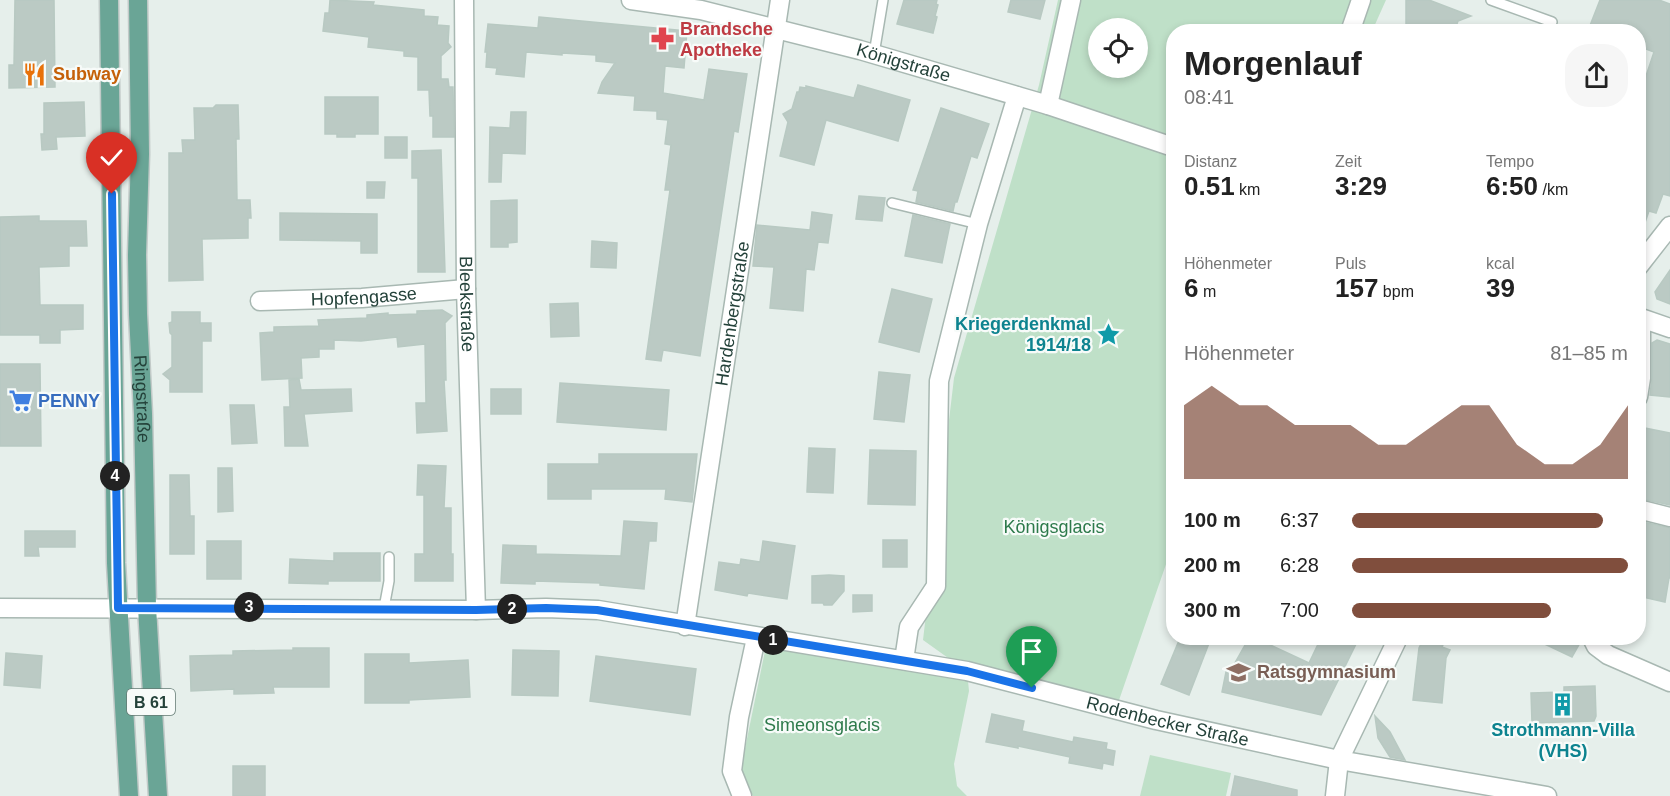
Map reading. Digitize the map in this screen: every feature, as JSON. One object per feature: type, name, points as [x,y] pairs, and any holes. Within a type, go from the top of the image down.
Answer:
[{"type":"main road","name":"Ringstraße","points":[[109,0],[118,608],[129,796]]},
{"type":"main road","name":"Ringstraße","points":[[138,0],[140,154],[137,255],[147,607],[158,796]]},
{"type":"street","name":"Bleekstraße","points":[[464,0],[466,289],[476,610]]},
{"type":"street","name":"Königstraße","points":[[631,0],[701,10],[874,54],[1048,105],[1166,145]]},
{"type":"street","name":"Hardenbergstraße","points":[[685,626],[780,0]]},
{"type":"street","points":[[1048,105],[1071,0]]},
{"type":"street","points":[[1353,24],[1361,0]]},
{"type":"street","points":[[904,660],[909,627],[936,586],[939,381],[978,224],[1017,96]]},
{"type":"street","points":[[1646,257],[1670,226]]},
{"type":"street","name":"Hopfengasse","points":[[260,301],[362,298],[466,289]]},
{"type":"street","points":[[1646,320],[1670,328]]},
{"type":"street","points":[[1646,510],[1670,517]]},
{"type":"street","name":"Rodenbecker Straße","points":[[0,608],[476,610],[546,608],[597,610],[967,671],[1156,720],[1339,760],[1548,796]]},
{"type":"street","points":[[742,796],[732,771],[739,717],[756,638]]},
{"type":"street","points":[[1335,796],[1339,760],[1395,645]]},
{"type":"street","points":[[1596,645],[1608,655],[1670,681]]},
{"type":"lane","points":[[874,54],[883,0]]},
{"type":"lane","points":[[1491,0],[1552,22]]},
{"type":"lane","points":[[892,203],[978,224]]},
{"type":"lane","points":[[384,608],[389,581],[389,557]]},
{"type":"green space","name":"Königsglacis","points":[[1058,0],[1386,0],[1375,24],[1166,24],[1166,564],[1117,706],[967,671],[969,691],[954,764],[957,786],[967,796],[753,796],[740,773],[766,646],[965,670],[923,640],[954,378],[1039,85]]},
{"type":"green space","points":[[1150,755],[1231,773],[1226,796],[1140,796]]},
{"type":"building","points":[[15,0],[54,0],[55,87],[9,88],[9,65],[14,65]]},
{"type":"building","points":[[330,0],[374,2],[373,5],[424,10],[424,16],[438,17],[437,25],[449,26],[448,43],[451,47],[441,56],[441,79],[448,79],[449,87],[453,87],[454,137],[433,137],[429,90],[418,90],[418,57],[404,56],[404,51],[368,47],[369,37],[323,31],[325,13],[329,13]]},
{"type":"building","points":[[904,0],[937,0],[935,16],[937,17],[933,33],[897,24]]},
{"type":"building","points":[[1011,0],[1045,0],[1040,19],[1008,12]]},
{"type":"building","points":[[1406,0],[1429,0],[1471,16],[1458,21],[1457,24],[1406,24]]},
{"type":"building","points":[[1600,0],[1659,0],[1670,4],[1670,196],[1663,194],[1656,213],[1649,211],[1646,220],[1646,76],[1654,52],[1646,49],[1646,24],[1591,24]]},
{"type":"building","points":[[539,17],[687,31],[684,68],[665,66],[663,93],[704,100],[709,69],[747,74],[738,132],[734,131],[700,356],[663,350],[661,361],[646,359],[670,190],[665,190],[671,145],[665,144],[668,120],[657,119],[657,111],[634,110],[635,96],[598,93],[602,82],[615,63],[596,61],[596,55],[526,52],[524,77],[496,74],[497,68],[486,67],[488,24],[538,28]]},
{"type":"building","points":[[858,85],[910,100],[898,141],[826,120],[814,165],[780,156],[788,122],[783,114],[792,109],[800,87],[806,88],[806,86],[854,98]]},
{"type":"building","points":[[325,97],[378,97],[378,134],[337,137],[337,134],[325,134]]},
{"type":"building","points":[[84,102],[85,136],[56,137],[57,149],[42,150],[44,103]]},
{"type":"building","points":[[216,105],[238,105],[237,200],[250,200],[251,218],[248,218],[248,238],[202,239],[203,280],[169,281],[169,153],[183,153],[182,140],[195,140],[194,108],[213,108]]},
{"type":"building","points":[[941,108],[989,124],[977,158],[971,156],[953,211],[916,202],[918,191],[913,190]]},
{"type":"building","points":[[511,112],[526,112],[525,154],[502,153],[501,182],[489,182],[490,127],[510,128]]},
{"type":"building","points":[[385,137],[407,137],[407,158],[385,158]]},
{"type":"building","points":[[441,150],[445,272],[418,272],[418,178],[412,178],[412,151]]},
{"type":"building","points":[[367,182],[385,182],[384,198],[367,198]]},
{"type":"building","points":[[859,196],[885,198],[882,221],[856,219]]},
{"type":"building","points":[[517,200],[517,242],[508,243],[508,247],[491,247],[491,201]]},
{"type":"building","points":[[812,212],[832,215],[828,243],[818,242],[814,270],[806,269],[803,311],[770,308],[774,267],[753,266],[757,225],[810,230]]},
{"type":"building","points":[[280,213],[377,214],[377,253],[361,253],[361,241],[280,240]]},
{"type":"building","points":[[913,215],[950,224],[942,263],[905,256]]},
{"type":"building","points":[[39,216],[39,221],[86,221],[87,246],[69,246],[69,266],[39,267],[40,305],[83,305],[83,329],[60,330],[60,343],[40,343],[40,335],[0,335],[0,217]]},
{"type":"building","points":[[592,241],[617,243],[616,268],[591,267]]},
{"type":"building","points":[[1670,270],[1670,304],[1657,299],[1655,292]]},
{"type":"building","points":[[892,289],[932,299],[919,352],[879,342]]},
{"type":"building","points":[[578,303],[579,336],[551,337],[550,304]]},
{"type":"building","points":[[442,310],[452,316],[445,323],[446,380],[444,380],[447,431],[417,433],[416,403],[426,403],[425,344],[398,347],[397,337],[361,341],[334,340],[334,349],[319,349],[319,357],[301,358],[302,378],[262,380],[260,333],[274,332],[274,327],[319,326],[318,320],[367,318],[367,315],[388,313],[388,315],[417,314],[417,311]]},
{"type":"building","points":[[172,312],[200,312],[200,323],[211,323],[211,341],[202,341],[202,392],[170,392],[170,380],[163,374],[172,367],[172,335],[169,323],[172,322]]},
{"type":"building","points":[[1657,340],[1670,344],[1670,397],[1650,395],[1652,343]]},
{"type":"building","name":"PENNY","points":[[0,364],[40,364],[41,446],[0,446]]},
{"type":"building","points":[[879,372],[910,375],[904,422],[874,419]]},
{"type":"building","points":[[299,379],[301,390],[351,389],[352,411],[304,414],[308,446],[285,446],[284,407],[290,407],[289,380]]},
{"type":"building","points":[[560,383],[669,390],[666,430],[557,422]]},
{"type":"building","points":[[491,389],[521,389],[521,414],[491,414]]},
{"type":"building","points":[[230,405],[254,405],[257,443],[232,444]]},
{"type":"building","points":[[1646,428],[1670,433],[1670,505],[1646,500]]},
{"type":"building","points":[[809,448],[835,449],[833,493],[807,492]]},
{"type":"building","points":[[870,450],[916,451],[915,505],[868,504]]},
{"type":"building","points":[[599,454],[697,454],[692,502],[665,499],[666,489],[591,489],[591,499],[548,499],[548,464],[599,464]]},
{"type":"building","points":[[418,465],[446,466],[444,508],[451,508],[453,581],[415,581],[415,554],[424,554],[424,495],[417,495]]},
{"type":"building","points":[[218,468],[232,468],[233,511],[218,512]]},
{"type":"building","points":[[170,475],[189,475],[190,516],[194,516],[194,554],[170,554]]},
{"type":"building","points":[[624,521],[657,523],[656,541],[649,541],[644,589],[600,585],[600,583],[535,581],[535,584],[501,583],[503,545],[536,546],[536,554],[621,556]]},
{"type":"building","points":[[1646,523],[1670,528],[1670,578],[1665,602],[1646,598]]},
{"type":"building","points":[[25,531],[75,531],[75,547],[38,547],[39,556],[25,556]]},
{"type":"building","points":[[883,540],[907,540],[907,567],[883,567]]},
{"type":"building","points":[[207,541],[241,541],[241,579],[207,579]]},
{"type":"building","points":[[763,541],[795,546],[787,599],[748,593],[747,596],[715,590],[719,562],[740,565],[741,559],[760,562]]},
{"type":"building","points":[[334,553],[380,553],[380,581],[328,581],[328,584],[289,583],[290,559],[334,561]]},
{"type":"building","points":[[812,576],[844,576],[844,591],[832,605],[812,603]]},
{"type":"building","points":[[853,595],[872,595],[872,611],[853,612]]},
{"type":"building","points":[[1177,645],[1208,645],[1189,695],[1161,684]]},
{"type":"building","points":[[1245,645],[1270,645],[1309,663],[1318,645],[1356,645],[1321,715],[1222,692],[1227,667],[1232,668]]},
{"type":"building","points":[[1420,645],[1443,645],[1442,647],[1450,650],[1446,658],[1442,703],[1413,700]]},
{"type":"building","points":[[1547,645],[1579,645],[1572,657]]},
{"type":"building","points":[[293,648],[329,648],[329,687],[273,687],[274,693],[234,694],[234,689],[191,691],[190,656],[233,655],[233,651],[293,650]]},
{"type":"building","points":[[513,650],[559,651],[558,696],[512,695]]},
{"type":"building","points":[[6,653],[42,656],[40,688],[4,685]]},
{"type":"building","points":[[365,654],[409,654],[409,663],[468,660],[470,697],[409,700],[409,703],[365,703]]},
{"type":"building","points":[[596,656],[696,669],[690,715],[590,701]]},
{"type":"building","name":"Strothmann-Villa (VHS)","points":[[1595,686],[1596,716],[1594,721],[1532,723],[1531,693],[1564,692],[1564,687]]},
{"type":"building","points":[[992,714],[1024,721],[1022,731],[1073,742],[1074,737],[1107,743],[1106,749],[1115,751],[1113,765],[1103,763],[1102,769],[1069,763],[1070,757],[986,742]]},
{"type":"building","points":[[1375,716],[1390,732],[1405,760],[1390,757],[1378,738]]},
{"type":"building","points":[[233,766],[265,766],[265,796],[233,796]]},
{"type":"building","points":[[1235,776],[1297,790],[1297,796],[1231,796]]},
{"type":"place","name":"Brandsche Apotheke","points":[[662,39]]},
{"type":"place","name":"Subway","points":[[35,74]]},
{"type":"place","name":"Kriegerdenkmal 1914/18","points":[[1109,334]]},
{"type":"place","name":"PENNY","points":[[20,401]]},
{"type":"place","name":"Ratsgymnasium","points":[[1239,672]]},
{"type":"place","name":"Strothmann-Villa (VHS)","points":[[1563,704]]},
{"type":"route","points":[[112,194],[118,608],[597,610],[967,671],[1032,688]]},
{"type":"park label","name":"Simeonsglacis","points":[[822,725]]}]
